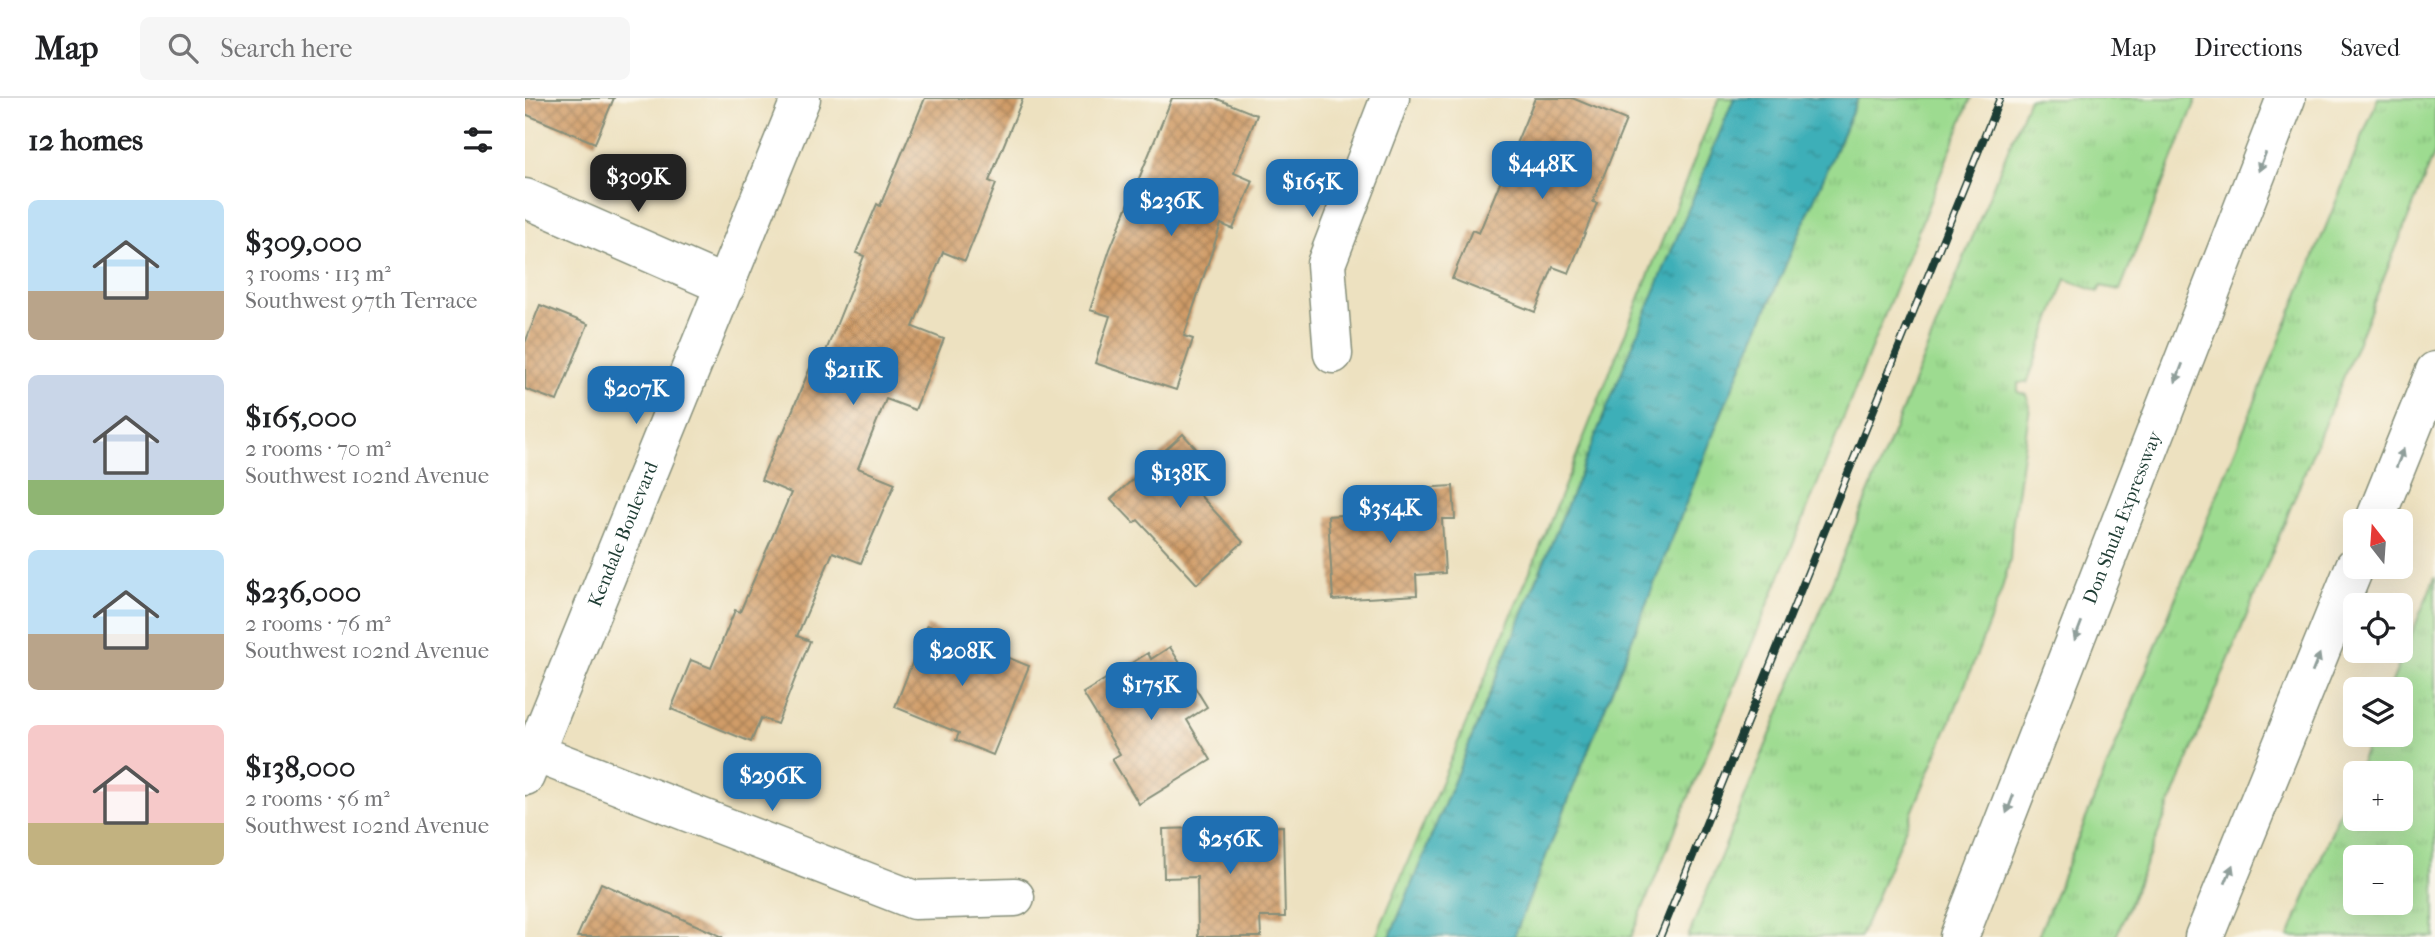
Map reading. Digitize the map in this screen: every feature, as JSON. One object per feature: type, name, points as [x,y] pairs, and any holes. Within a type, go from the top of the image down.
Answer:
[{"type":"main road","name":"Kendale Boulevard","points":[[528,759],[726,286],[801,98]]},
{"type":"main road","points":[[1333,354],[1326,264],[1390,98]]},
{"type":"main road","name":"Don Shula Expressway","points":[[1959,937],[2286,98]]},
{"type":"main road","points":[[525,198],[726,286]]},
{"type":"main road","points":[[2379,509],[2435,371]]},
{"type":"main road","points":[[2204,937],[2350,579]]},
{"type":"main road","points":[[528,759],[914,900],[1015,897]]},
{"type":"green space","points":[[1719,98],[1734,98],[1390,937],[1376,937],[1539,550]]},
{"type":"green space","points":[[1858,98],[1971,98],[1801,525],[1631,937],[1514,937],[1725,405]]},
{"type":"green space","points":[[2029,98],[2197,98],[2120,290],[2101,286],[2098,292],[2066,279],[2027,383],[2018,383],[2018,392],[2026,395],[2030,406],[2012,528],[2010,560],[2001,592],[1962,693],[1860,937],[1688,937]]},
{"type":"green space","points":[[2378,98],[2435,98],[2435,152],[2116,937],[2038,937]]},
{"type":"green space","points":[[2435,577],[2435,937],[2289,937],[2343,804],[2343,831],[2413,831],[2413,761],[2361,761],[2366,747],[2413,747],[2413,677],[2394,677],[2400,663],[2413,663],[2413,631]]},
{"type":"water","points":[[1734,98],[1858,98],[1725,405],[1514,937],[1390,937]]},
{"type":"building","points":[[525,98],[614,98],[595,143],[525,114]]},
{"type":"building","points":[[925,98],[1023,98],[989,181],[996,184],[965,261],[943,252],[913,327],[944,339],[915,410],[886,399],[858,468],[895,483],[861,563],[833,552],[797,636],[810,641],[777,724],[761,718],[751,742],[671,709],[691,660],[711,668],[735,610],[740,612],[791,493],[761,480],[812,363],[820,366],[864,256],[856,253],[877,204],[880,206]]},
{"type":"building","points":[[1172,98],[1215,98],[1257,115],[1234,173],[1253,181],[1233,229],[1221,224],[1184,336],[1193,339],[1176,390],[1095,363],[1110,316],[1090,310],[1110,249]]},
{"type":"building","points":[[1535,98],[1572,98],[1626,120],[1593,202],[1597,203],[1569,273],[1553,267],[1535,312],[1452,279],[1472,230],[1479,233]]},
{"type":"building","points":[[540,305],[588,324],[557,401],[525,389],[525,343]]},
{"type":"building","points":[[1183,434],[1216,471],[1195,490],[1243,542],[1197,584],[1138,520],[1134,523],[1111,499]]},
{"type":"building","points":[[1453,486],[1455,519],[1442,519],[1445,573],[1416,575],[1417,595],[1333,600],[1328,516],[1387,512],[1386,490]]},
{"type":"building","points":[[927,625],[1029,666],[993,755],[956,740],[959,733],[895,707]]},
{"type":"building","points":[[1170,647],[1207,707],[1187,720],[1211,760],[1139,804],[1112,759],[1120,754],[1083,693],[1148,653],[1151,659]]},
{"type":"building","points":[[1283,826],[1285,917],[1260,917],[1261,937],[1198,937],[1197,877],[1164,878],[1163,829]]},
{"type":"building","points":[[601,883],[723,937],[577,937]]},
{"type":"railway","points":[[1660,937],[2000,98]]}]
